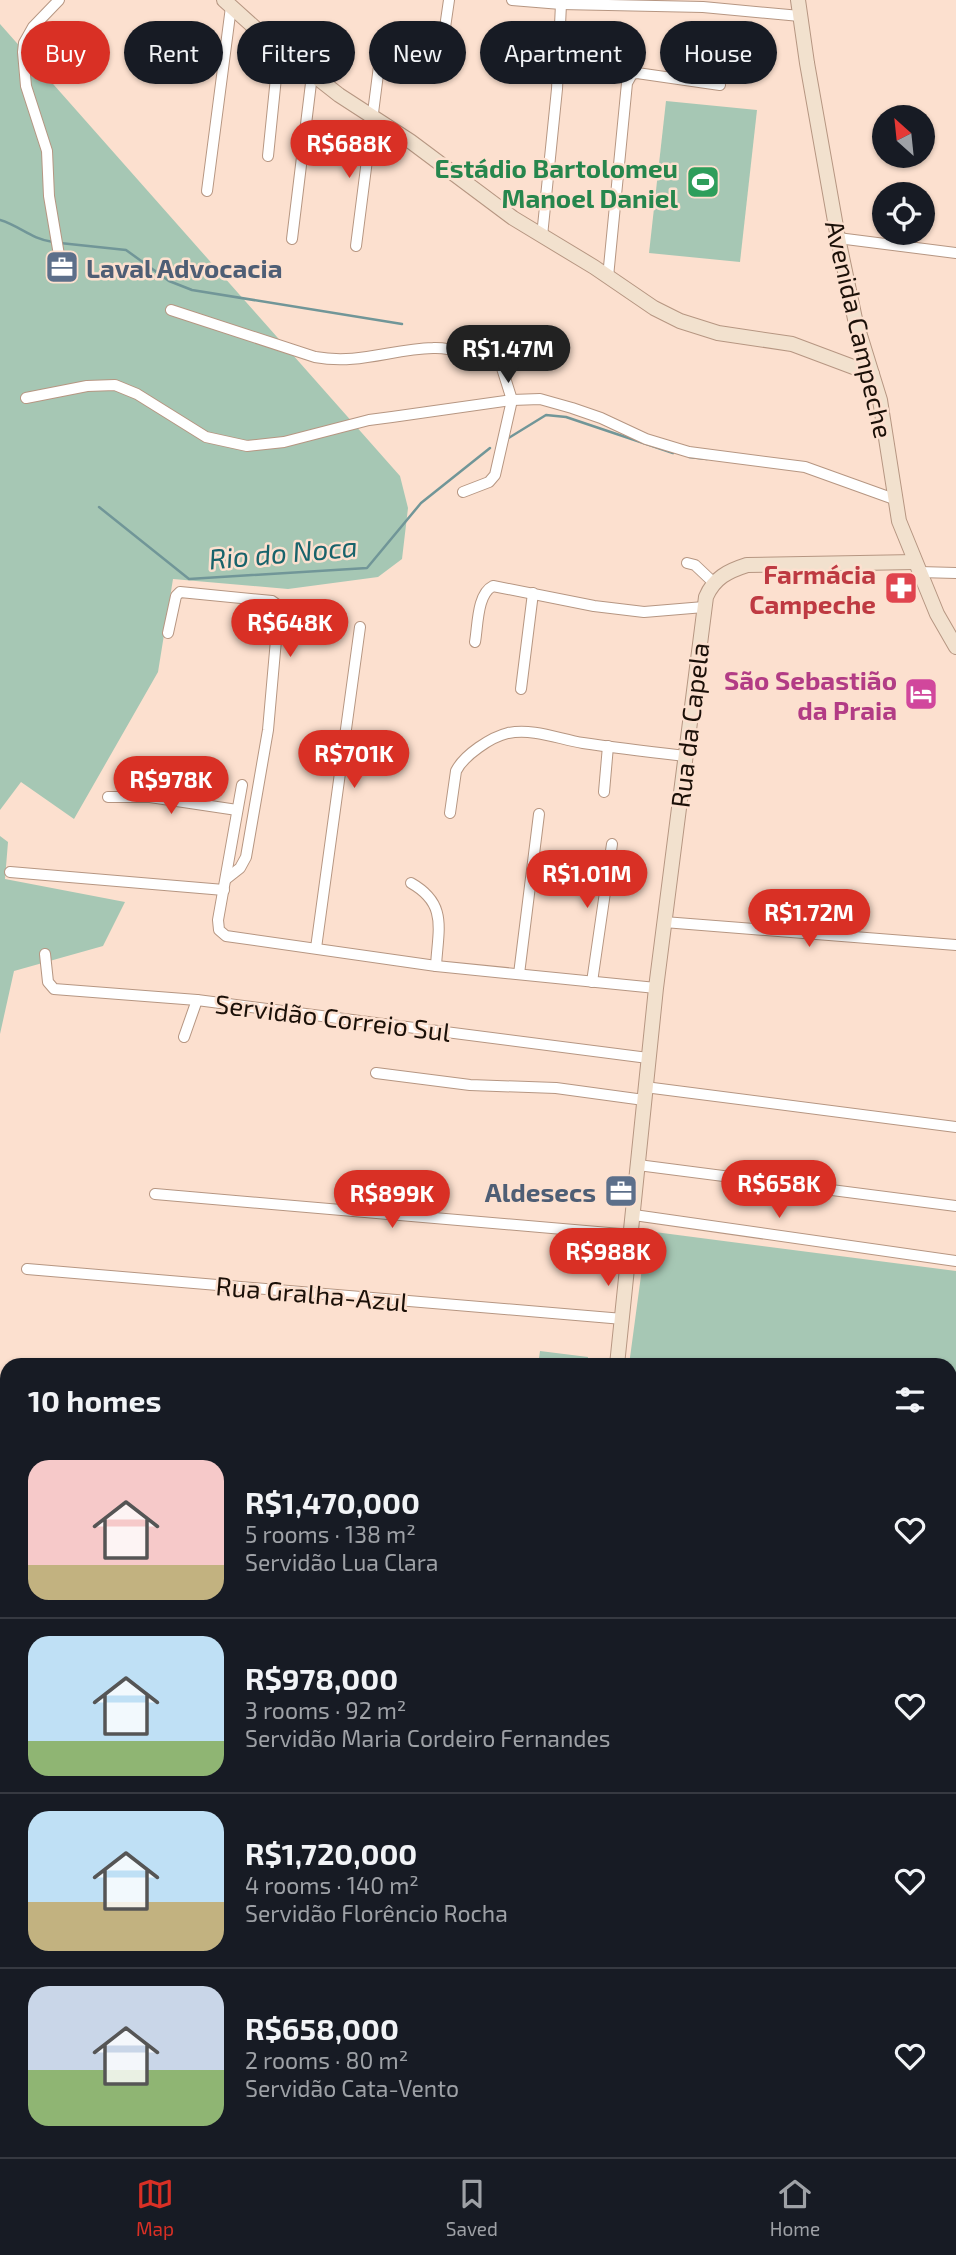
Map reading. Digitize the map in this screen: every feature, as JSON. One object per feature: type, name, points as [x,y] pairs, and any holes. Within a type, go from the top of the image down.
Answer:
[{"type":"main road","name":"Avenida Campeche","points":[[799,0],[807,63],[838,238],[855,319],[880,400],[898,521],[937,614],[956,647]]},
{"type":"main road","points":[[228,3],[248,21]]},
{"type":"main road","points":[[325,84],[425,152],[497,207],[654,308],[680,321],[718,333],[792,344],[872,374]]},
{"type":"main road","points":[[714,583],[728,572],[747,565],[917,567]]},
{"type":"main road","name":"Rua da Capela","points":[[618,1358],[664,922],[704,607],[714,583]]},
{"type":"street","points":[[59,0],[33,27],[24,43],[23,52],[26,86],[47,151],[49,197],[59,247]]},
{"type":"street","points":[[446,21],[449,0]]},
{"type":"street","points":[[512,0],[561,4],[679,5],[800,16]]},
{"type":"street","points":[[207,191],[228,3]]},
{"type":"street","points":[[542,236],[557,89],[561,4]]},
{"type":"street","points":[[608,276],[629,78],[638,73],[720,85]]},
{"type":"street","points":[[268,156],[275,84]]},
{"type":"street","points":[[292,239],[311,84]]},
{"type":"street","points":[[356,246],[377,84]]},
{"type":"street","points":[[838,238],[956,253]]},
{"type":"street","points":[[171,310],[314,357],[365,359],[436,348],[501,365],[512,400],[495,475],[489,482],[463,492]]},
{"type":"street","points":[[26,397],[86,386],[115,385],[137,394],[206,437],[247,446],[284,442],[369,420],[512,400],[540,400],[601,418],[646,439],[689,452],[815,469],[894,499]]},
{"type":"street","points":[[687,563],[695,565],[714,583]]},
{"type":"street","points":[[917,567],[956,573]]},
{"type":"street","points":[[475,642],[482,597],[494,586],[594,606],[644,612],[704,607]]},
{"type":"street","points":[[168,633],[176,596],[180,592],[272,601],[279,606],[268,730],[246,857],[225,885]]},
{"type":"street","points":[[521,689],[533,593]]},
{"type":"street","points":[[316,948],[360,627]]},
{"type":"street","points":[[450,813],[459,765],[498,737],[508,733],[536,733],[685,756]]},
{"type":"street","points":[[604,792],[608,746]]},
{"type":"street","points":[[242,785],[218,925],[226,936],[436,966],[656,988]]},
{"type":"street","points":[[108,797],[150,797],[237,810]]},
{"type":"street","points":[[519,974],[539,814]]},
{"type":"street","points":[[592,982],[612,844]]},
{"type":"street","points":[[10,872],[225,885]]},
{"type":"street","points":[[411,883],[423,890],[435,903],[439,919],[436,966]]},
{"type":"street","points":[[664,922],[956,945]]},
{"type":"street","name":"Servidão Correio Sul","points":[[46,954],[48,982],[54,989],[197,1000],[648,1058]]},
{"type":"street","points":[[184,1037],[197,1000]]},
{"type":"street","points":[[376,1073],[459,1084],[645,1093],[956,1127]]},
{"type":"street","points":[[638,1164],[956,1206]]},
{"type":"street","points":[[155,1194],[632,1235]]},
{"type":"street","points":[[634,1215],[956,1259]]},
{"type":"street","name":"Rua Gralha-Azul","points":[[27,1269],[623,1319]]},
{"type":"green space","points":[[0,24],[21,48],[21,84],[53,84],[400,476],[408,508],[402,559],[378,577],[288,589],[173,579],[158,672],[74,819],[21,782],[0,810]]},
{"type":"green space","name":"Estádio Bartolomeu Manoel Daniel","points":[[666,101],[757,110],[740,262],[649,253]]},
{"type":"green space","points":[[0,836],[8,842],[5,879],[125,902],[103,946],[14,971],[0,1034]]},
{"type":"green space","points":[[647,1231],[956,1271],[956,1358],[630,1358]]},
{"type":"green space","points":[[540,1351],[588,1357],[588,1358],[539,1358]]},
{"type":"waterway","points":[[0,220],[53,242]]},
{"type":"waterway","points":[[60,243],[126,250],[169,281],[192,290],[402,324]]},
{"type":"waterway","name":"Rio do Noca","points":[[507,439],[546,415],[566,417],[673,453]]},
{"type":"waterway","name":"Rio do Noca","points":[[99,507],[189,579],[367,568],[421,503],[490,448]]},
{"type":"waterway","name":"Rio do Noca","points":[[689,457],[707,459]]},
{"type":"place","name":"Estádio Bartolomeu Manoel Daniel","points":[[703,182]]},
{"type":"place","name":"Laval Advocacia","points":[[62,267]]},
{"type":"place","name":"Farmácia Campeche","points":[[901,588]]},
{"type":"place","name":"São Sebastião da Praia","points":[[921,694]]},
{"type":"place","name":"Aldesecs","points":[[621,1191]]}]
